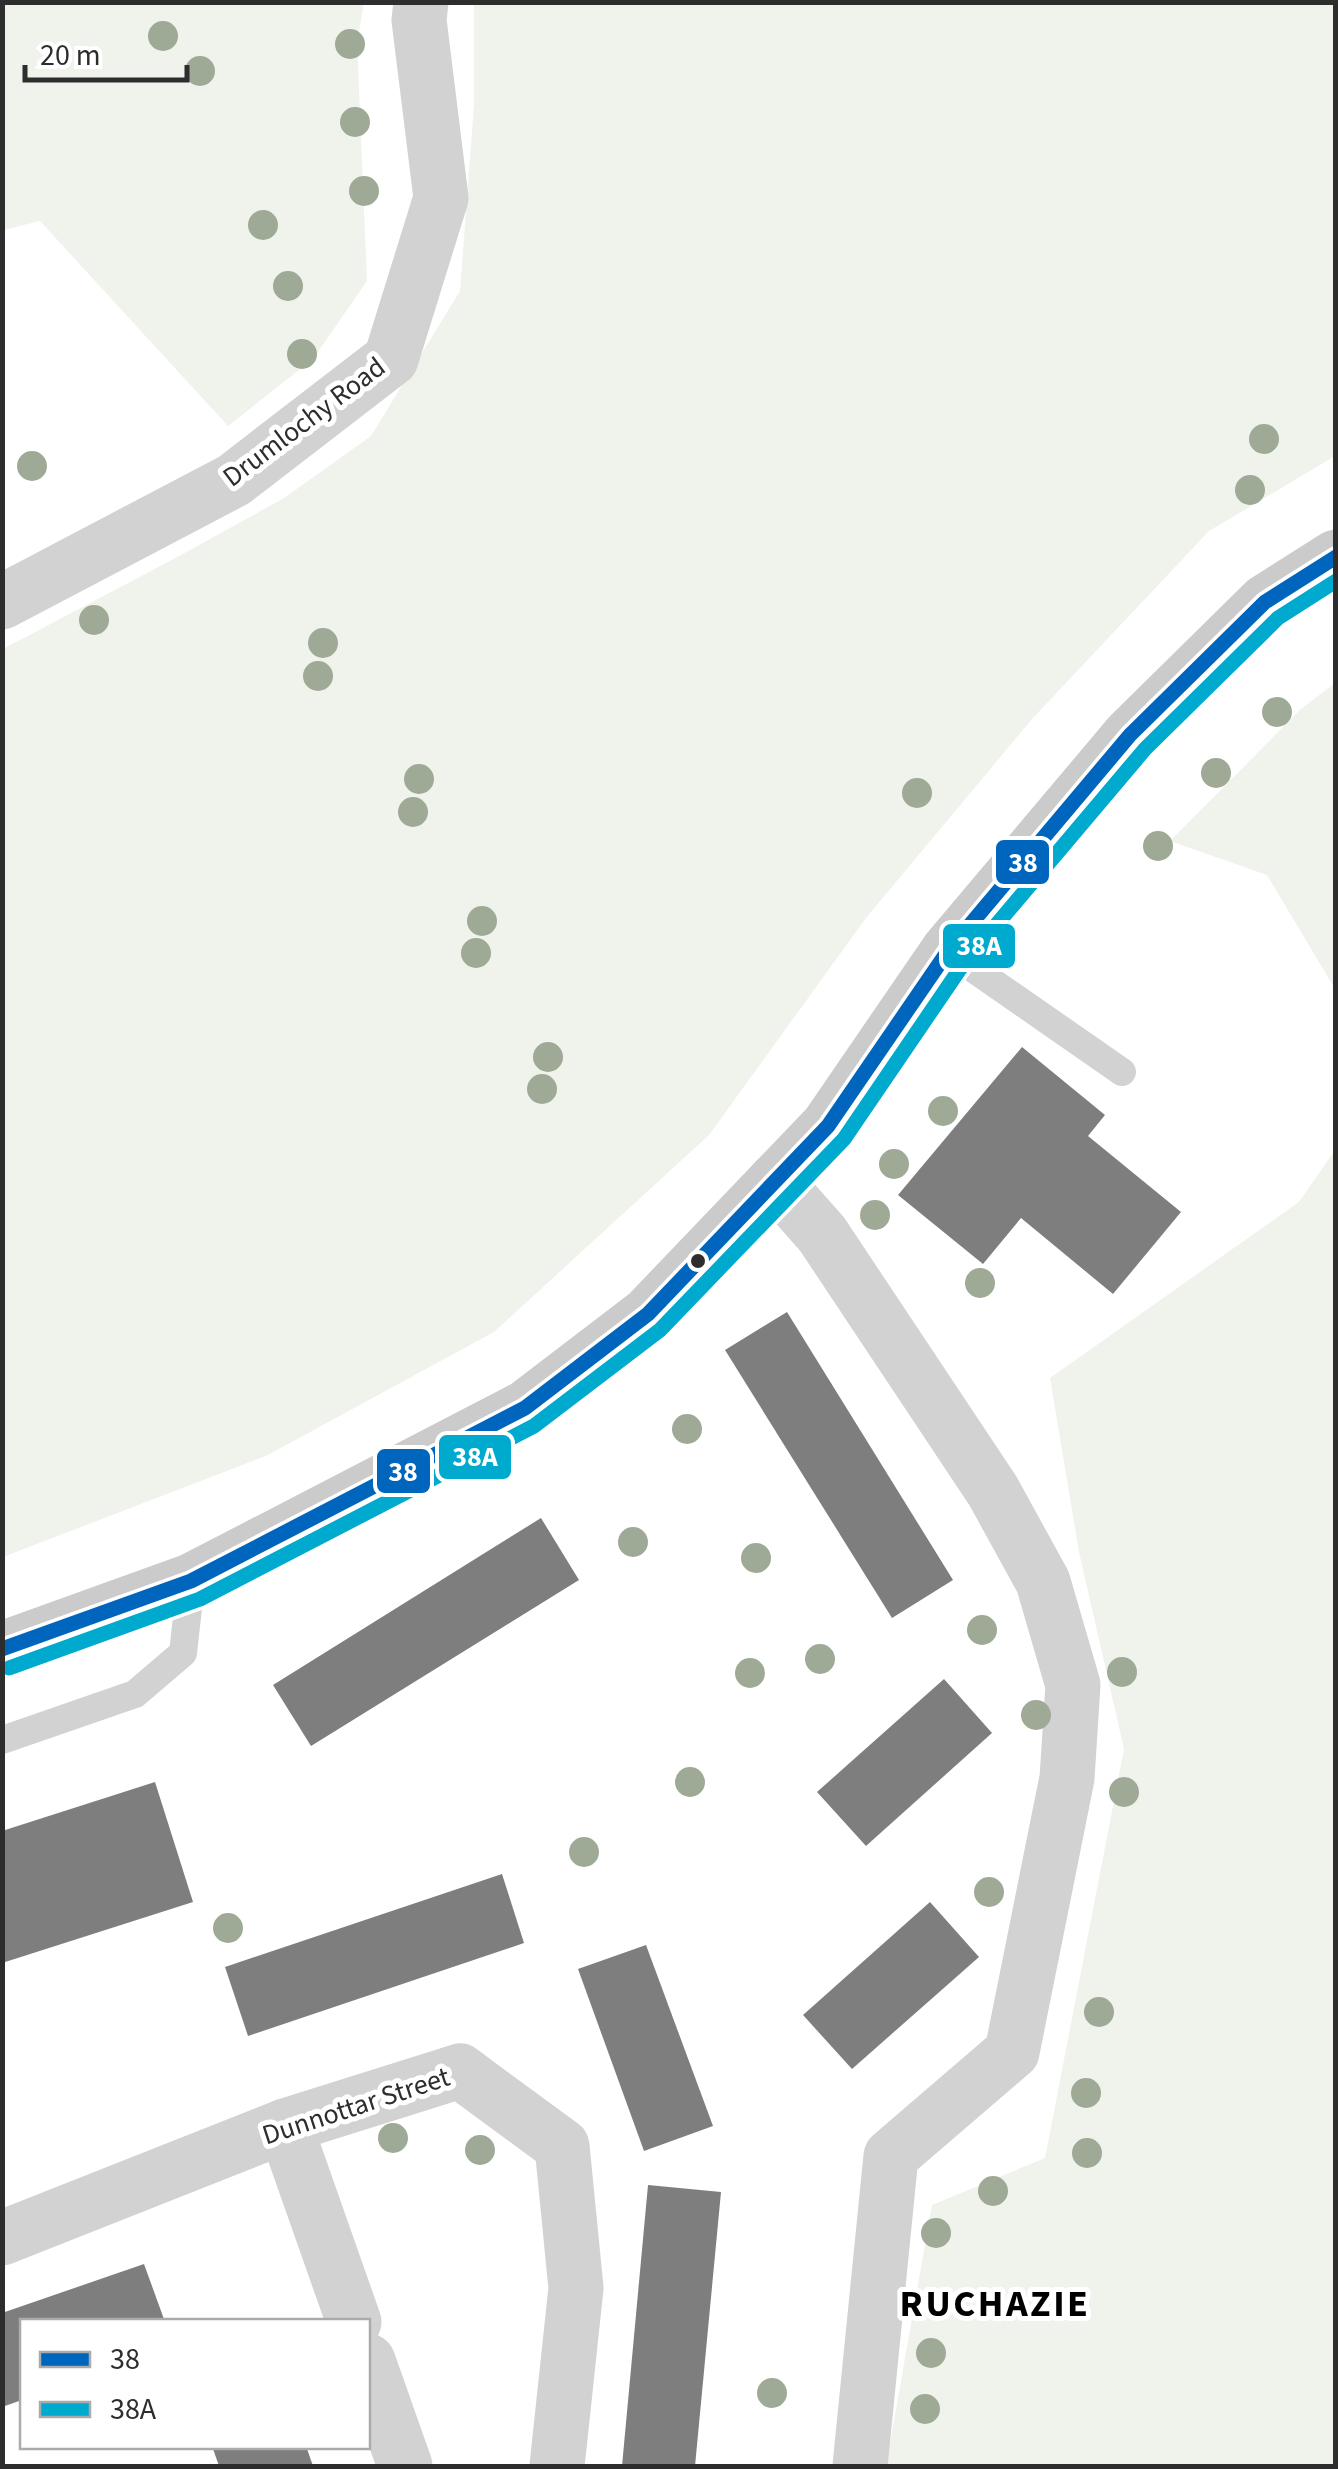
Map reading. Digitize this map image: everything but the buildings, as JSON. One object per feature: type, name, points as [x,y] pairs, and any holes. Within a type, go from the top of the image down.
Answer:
[{"type":"main road","points":[[2,1649],[190,1581],[526,1408],[648,1314],[828,1126],[948,951],[1130,735],[1265,602],[1336,556]]},
{"type":"street","name":"Drumlochy Road","points":[[2,602],[234,480],[391,358],[440,198],[419,20],[421,2]]},
{"type":"street","points":[[775,1181],[822,1234],[994,1491],[1043,1582],[1073,1685],[1067,1778],[1012,2052],[891,2156],[860,2466]]},
{"type":"street","name":"Dunnottar Street","points":[[2,2238],[285,2126],[460,2071],[562,2146],[576,2288],[557,2466]]},
{"type":"street","points":[[285,2126],[353,2319]]},
{"type":"street","points":[[370,2367],[405,2466]]},
{"type":"lane","points":[[948,951],[1122,1072]]},
{"type":"lane","points":[[2,1740],[135,1694],[183,1653],[190,1581]]},
{"type":"shaded area","points":[[2,3],[364,3],[357,42],[367,281],[313,359],[228,426],[40,221],[3,230]]},
{"type":"shaded area","points":[[474,3],[1335,3],[1335,456],[1209,531],[1032,719],[866,918],[709,1135],[494,1332],[266,1456],[3,1557],[3,649],[284,498],[371,436],[460,291],[474,105]]},
{"type":"shaded area","points":[[1335,683],[1335,989],[1267,875],[1170,841],[1301,709]]},
{"type":"shaded area","points":[[1335,1150],[1335,2466],[886,2466],[932,2205],[1045,2158],[1124,1749],[1079,1552],[1050,1378],[1299,1202]]},
{"type":"transit line","name":"38","points":[[2,1649],[191,1581],[525,1408],[648,1314],[828,1126],[948,951],[1130,735],[1265,602],[1336,557]]},
{"type":"transit line","name":"38A","points":[[9,1668],[200,1599],[534,1426],[660,1330],[844,1139],[964,963],[1145,749],[1278,618],[1336,581]]},
{"type":"district","name":"RUCHAZIE","points":[[995,2304]]}]
